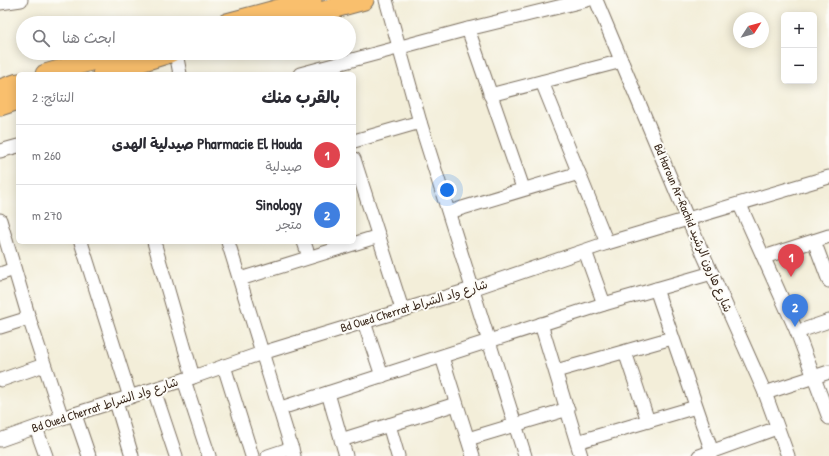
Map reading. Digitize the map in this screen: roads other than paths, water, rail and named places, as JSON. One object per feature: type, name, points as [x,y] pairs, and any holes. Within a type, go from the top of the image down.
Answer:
[{"type":"highway","points":[[253,16],[312,0]]},
{"type":"highway","points":[[306,16],[364,0]]},
{"type":"highway","points":[[52,72],[94,60]]},
{"type":"highway","points":[[108,72],[147,60]]},
{"type":"highway","points":[[0,88],[16,84]]},
{"type":"highway","points":[[0,106],[16,101]]},
{"type":"street","points":[[0,3],[21,0]]},
{"type":"street","points":[[386,0],[420,122],[524,456]]},
{"type":"street","points":[[356,59],[468,28],[587,0]]},
{"type":"street","name":"Bd Haroun Ar-Rachid شارع هارون الرشيد","points":[[596,0],[688,220],[765,393],[788,456]]},
{"type":"street","points":[[468,28],[523,188]]},
{"type":"street","points":[[177,60],[180,72]]},
{"type":"street","points":[[307,72],[351,60]]},
{"type":"street","points":[[490,95],[622,61]]},
{"type":"street","points":[[542,82],[607,243]]},
{"type":"street","points":[[356,140],[420,122]]},
{"type":"street","points":[[0,151],[16,147]]},
{"type":"street","points":[[356,165],[402,309]]},
{"type":"street","points":[[449,212],[523,188],[579,173]]},
{"type":"street","name":"Bd Oued Cherrat شارع واد الشراط","points":[[0,440],[62,418],[188,379],[262,353],[402,309],[472,289],[607,243],[740,205],[829,177]]},
{"type":"street","points":[[740,205],[796,332],[829,418]]},
{"type":"street","points":[[0,220],[29,318],[62,418]]},
{"type":"street","points":[[356,243],[379,236]]},
{"type":"street","points":[[764,257],[829,236]]},
{"type":"street","points":[[814,241],[829,280]]},
{"type":"street","points":[[82,244],[130,397]]},
{"type":"street","points":[[154,244],[209,456]]},
{"type":"street","points":[[229,244],[262,353],[281,408],[293,452],[268,456]]},
{"type":"street","points":[[305,244],[309,258]]},
{"type":"street","points":[[240,279],[354,244]]},
{"type":"street","points":[[585,251],[604,304]]},
{"type":"street","points":[[0,274],[14,269]]},
{"type":"street","points":[[281,408],[604,304],[712,273]]},
{"type":"street","points":[[656,289],[696,407],[706,454],[777,428]]},
{"type":"street","points":[[0,327],[29,318]]},
{"type":"street","points":[[796,332],[829,321]]},
{"type":"street","points":[[364,322],[382,376]]},
{"type":"street","points":[[541,324],[581,456]]},
{"type":"street","points":[[556,371],[672,338]]},
{"type":"street","points":[[625,352],[648,421]]},
{"type":"street","points":[[442,357],[473,456]]},
{"type":"street","points":[[1,380],[44,365]]},
{"type":"street","points":[[224,366],[252,456]]},
{"type":"street","points":[[765,393],[829,372]]},
{"type":"street","points":[[154,390],[176,456]]},
{"type":"street","points":[[328,393],[346,456]]},
{"type":"street","points":[[116,402],[132,456]]},
{"type":"street","points":[[341,440],[456,404]]},
{"type":"street","points":[[577,442],[696,407]]},
{"type":"street","points":[[468,439],[568,409]]},
{"type":"street","points":[[75,415],[89,456]]},
{"type":"street","points":[[389,424],[398,456]]},
{"type":"street","points":[[36,428],[46,456]]},
{"type":"place","name":"Pharmacie El Houda صيدلية الهدى","points":[[791,277]]},
{"type":"place","name":"Sinology","points":[[795,327]]}]
